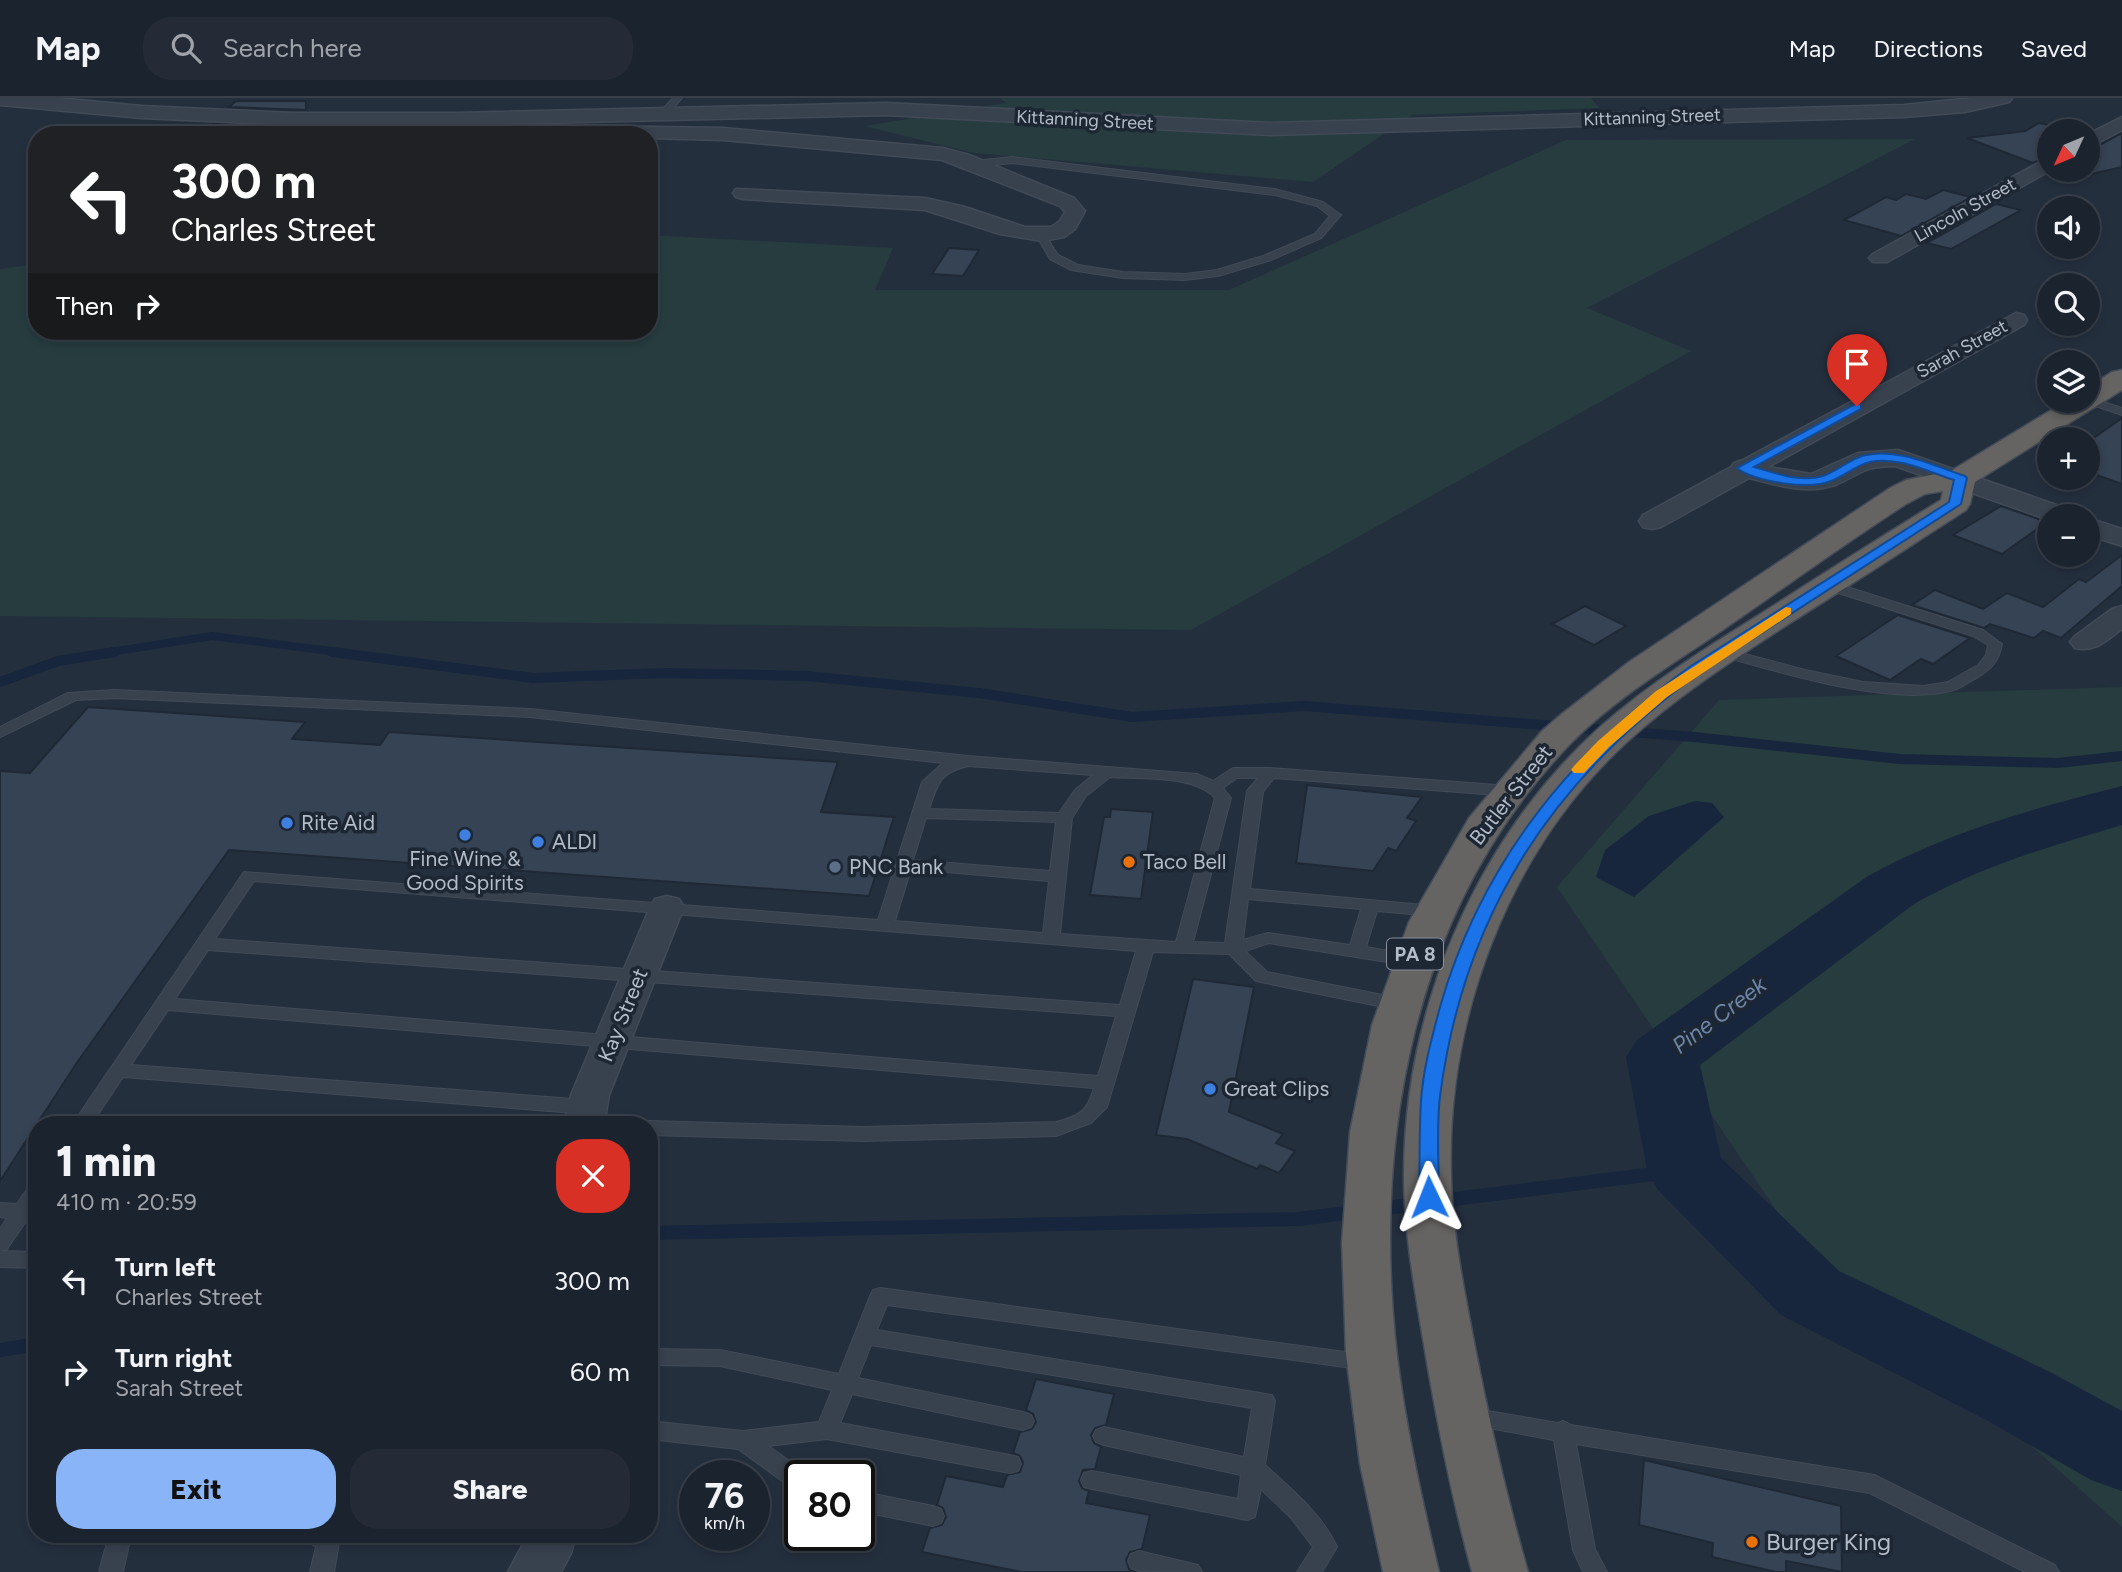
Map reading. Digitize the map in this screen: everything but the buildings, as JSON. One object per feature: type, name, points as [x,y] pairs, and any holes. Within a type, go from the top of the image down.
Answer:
[{"type":"highway","name":"Butler Street","points":[[2100,392],[2122,378]]},
{"type":"highway","name":"Butler Street","points":[[1371,1341],[1365,1239],[1367,1168],[1378,1091],[1398,1004],[1412,960],[1434,911],[1464,856],[1520,779],[1555,740],[1611,690],[1852,524],[1912,488],[1961,478],[2066,413]]},
{"type":"highway","name":"Butler Street","points":[[1462,1416],[1433,1243],[1427,1173],[1430,1099],[1442,1032],[1459,971],[1483,913],[1512,860],[1545,811],[1604,744],[1661,694],[1722,652],[1955,504],[1961,478]]},
{"type":"highway","name":"PA 8","points":[[1371,1341],[1385,1456],[1402,1561]]},
{"type":"highway","name":"PA 8","points":[[1462,1416],[1500,1572]]},
{"type":"street","name":"Kittanning Street","points":[[0,99],[142,112],[317,119],[663,114],[859,104],[1191,127],[1270,129],[1904,111],[1965,106],[2002,98]]},
{"type":"street","points":[[470,118],[487,126]]},
{"type":"street","points":[[2100,135],[2122,122]]},
{"type":"street","points":[[658,132],[762,136],[943,154],[1067,202],[1075,211],[1073,219],[1065,229],[1041,235],[1019,233],[947,208],[925,204],[743,193]]},
{"type":"street","name":"Lincoln Street","points":[[1880,258],[2037,170]]},
{"type":"street","name":"Sarah Street","points":[[1652,521],[2015,320]]},
{"type":"street","points":[[1744,468],[1783,479],[1811,482],[1826,479],[1867,458],[1888,457],[1914,462],[2037,507]]},
{"type":"street","points":[[2100,530],[2122,538]]},
{"type":"street","points":[[2085,642],[2122,615]]},
{"type":"street","name":"Kay Street","points":[[585,1116],[611,1042],[667,907]]},
{"type":"lane","points":[[663,114],[678,98]]},
{"type":"lane","points":[[304,126],[317,119]]},
{"type":"lane","points":[[974,164],[1012,160],[1275,192],[1320,204],[1336,215],[1318,236],[1267,258],[1218,273],[1185,277],[1123,275],[1075,268],[1054,257],[1041,235]]},
{"type":"lane","points":[[2100,404],[2122,412]]},
{"type":"lane","points":[[1722,652],[1803,674],[1863,686],[1924,690],[1952,686],[1983,668],[1993,656],[1994,644],[1978,633],[1828,585]]},
{"type":"lane","points":[[0,733],[73,696],[114,694],[530,713],[968,761],[1197,779],[1214,787],[1223,798],[1183,947]]},
{"type":"lane","points":[[885,925],[930,782],[945,768],[968,761]]},
{"type":"lane","points":[[1051,939],[1064,818],[1080,793],[1106,772]]},
{"type":"lane","points":[[1214,787],[1233,773],[1520,779]]},
{"type":"lane","points":[[1233,949],[1255,791],[1270,774]]},
{"type":"lane","points":[[920,813],[1064,818]]},
{"type":"lane","points":[[904,864],[1058,877]]},
{"type":"lane","points":[[86,1116],[250,876],[1146,946],[1233,949],[1268,938],[1412,960]]},
{"type":"lane","points":[[1241,893],[1434,911]]},
{"type":"lane","points":[[1356,952],[1371,905]]},
{"type":"lane","points":[[203,944],[1127,1011]]},
{"type":"lane","points":[[658,1128],[863,1134],[1056,1129],[1090,1118],[1098,1107],[1146,946]]},
{"type":"lane","points":[[1233,949],[1262,977],[1398,1004]]},
{"type":"lane","points":[[163,1004],[1105,1083]]},
{"type":"lane","points":[[118,1070],[585,1116]]},
{"type":"lane","points":[[0,1244],[28,1203]]},
{"type":"lane","points":[[0,1210],[22,1212]]},
{"type":"lane","points":[[0,1259],[28,1261]]},
{"type":"lane","points":[[827,1430],[880,1296],[1371,1341]]},
{"type":"lane","points":[[865,1336],[1264,1401],[1247,1510],[1092,1480]]},
{"type":"lane","points":[[658,1357],[720,1358],[1023,1421]]},
{"type":"lane","points":[[1462,1416],[1563,1430],[1874,1483],[2047,1572]]},
{"type":"lane","points":[[658,1431],[743,1440],[827,1430],[1010,1464]]},
{"type":"lane","points":[[1563,1430],[1584,1550],[1595,1572]]},
{"type":"lane","points":[[1104,1436],[1255,1469],[1300,1511],[1326,1547],[1309,1572]]},
{"type":"lane","points":[[743,1440],[784,1469]]},
{"type":"lane","points":[[875,1504],[933,1516]]},
{"type":"lane","points":[[111,1572],[118,1543]]},
{"type":"lane","points":[[322,1572],[328,1543]]},
{"type":"lane","points":[[1139,1561],[1190,1572]]},
{"type":"green space","points":[[1000,98],[1591,98],[1599,108],[1412,115],[1313,182],[974,153],[864,126],[1006,103]]},
{"type":"green space","points":[[1915,139],[1587,308],[1691,351],[1191,630],[0,616],[0,269],[28,265],[28,340],[658,340],[658,235],[893,248],[875,290],[1229,290],[1566,140]]},
{"type":"green space","points":[[2122,687],[2122,1527],[1787,1226],[1557,887],[1719,700]]},
{"type":"water","points":[[1695,801],[1712,803],[1724,817],[1634,897],[1596,877],[1605,850],[1649,816]]},
{"type":"waterway","points":[[104,653],[212,636],[346,653]]},
{"type":"waterway","points":[[0,682],[58,661],[115,652]]},
{"type":"waterway","points":[[332,652],[533,678],[666,673],[806,676],[979,693],[1132,717],[1304,706],[1694,737],[1900,759],[2058,763],[2122,756]]},
{"type":"waterway","name":"Pine Creek","points":[[2122,805],[2022,834],[1920,873],[1891,890],[1662,1057],[1685,1170],[1810,1293],[2020,1397],[2122,1454]]},
{"type":"waterway","points":[[1438,1201],[1685,1170]]},
{"type":"waterway","points":[[1379,1209],[1418,1204]]},
{"type":"waterway","points":[[658,1233],[1298,1219],[1356,1212]]},
{"type":"waterway","points":[[0,1350],[28,1345]]},
{"type":"slow traffic","points":[[1579,770],[1661,694],[1786,611]]},
{"type":"place","name":"Rite Aid","points":[[287,823]]},
{"type":"place","name":"Fine Wine & Good Spirits","points":[[465,835]]},
{"type":"place","name":"ALDI","points":[[538,842]]},
{"type":"place","name":"Taco Bell","points":[[1129,862]]},
{"type":"place","name":"PNC Bank","points":[[835,867]]},
{"type":"place","name":"Great Clips","points":[[1210,1089]]},
{"type":"place","name":"Burger King","points":[[1752,1542]]},
{"type":"route","points":[[1429,1197],[1427,1173],[1430,1099],[1442,1032],[1459,971],[1483,913],[1512,860],[1545,811],[1604,744],[1661,694],[1955,504],[1961,478],[1898,458],[1867,458],[1826,479],[1811,482],[1783,479],[1744,468],[1857,406]]}]
